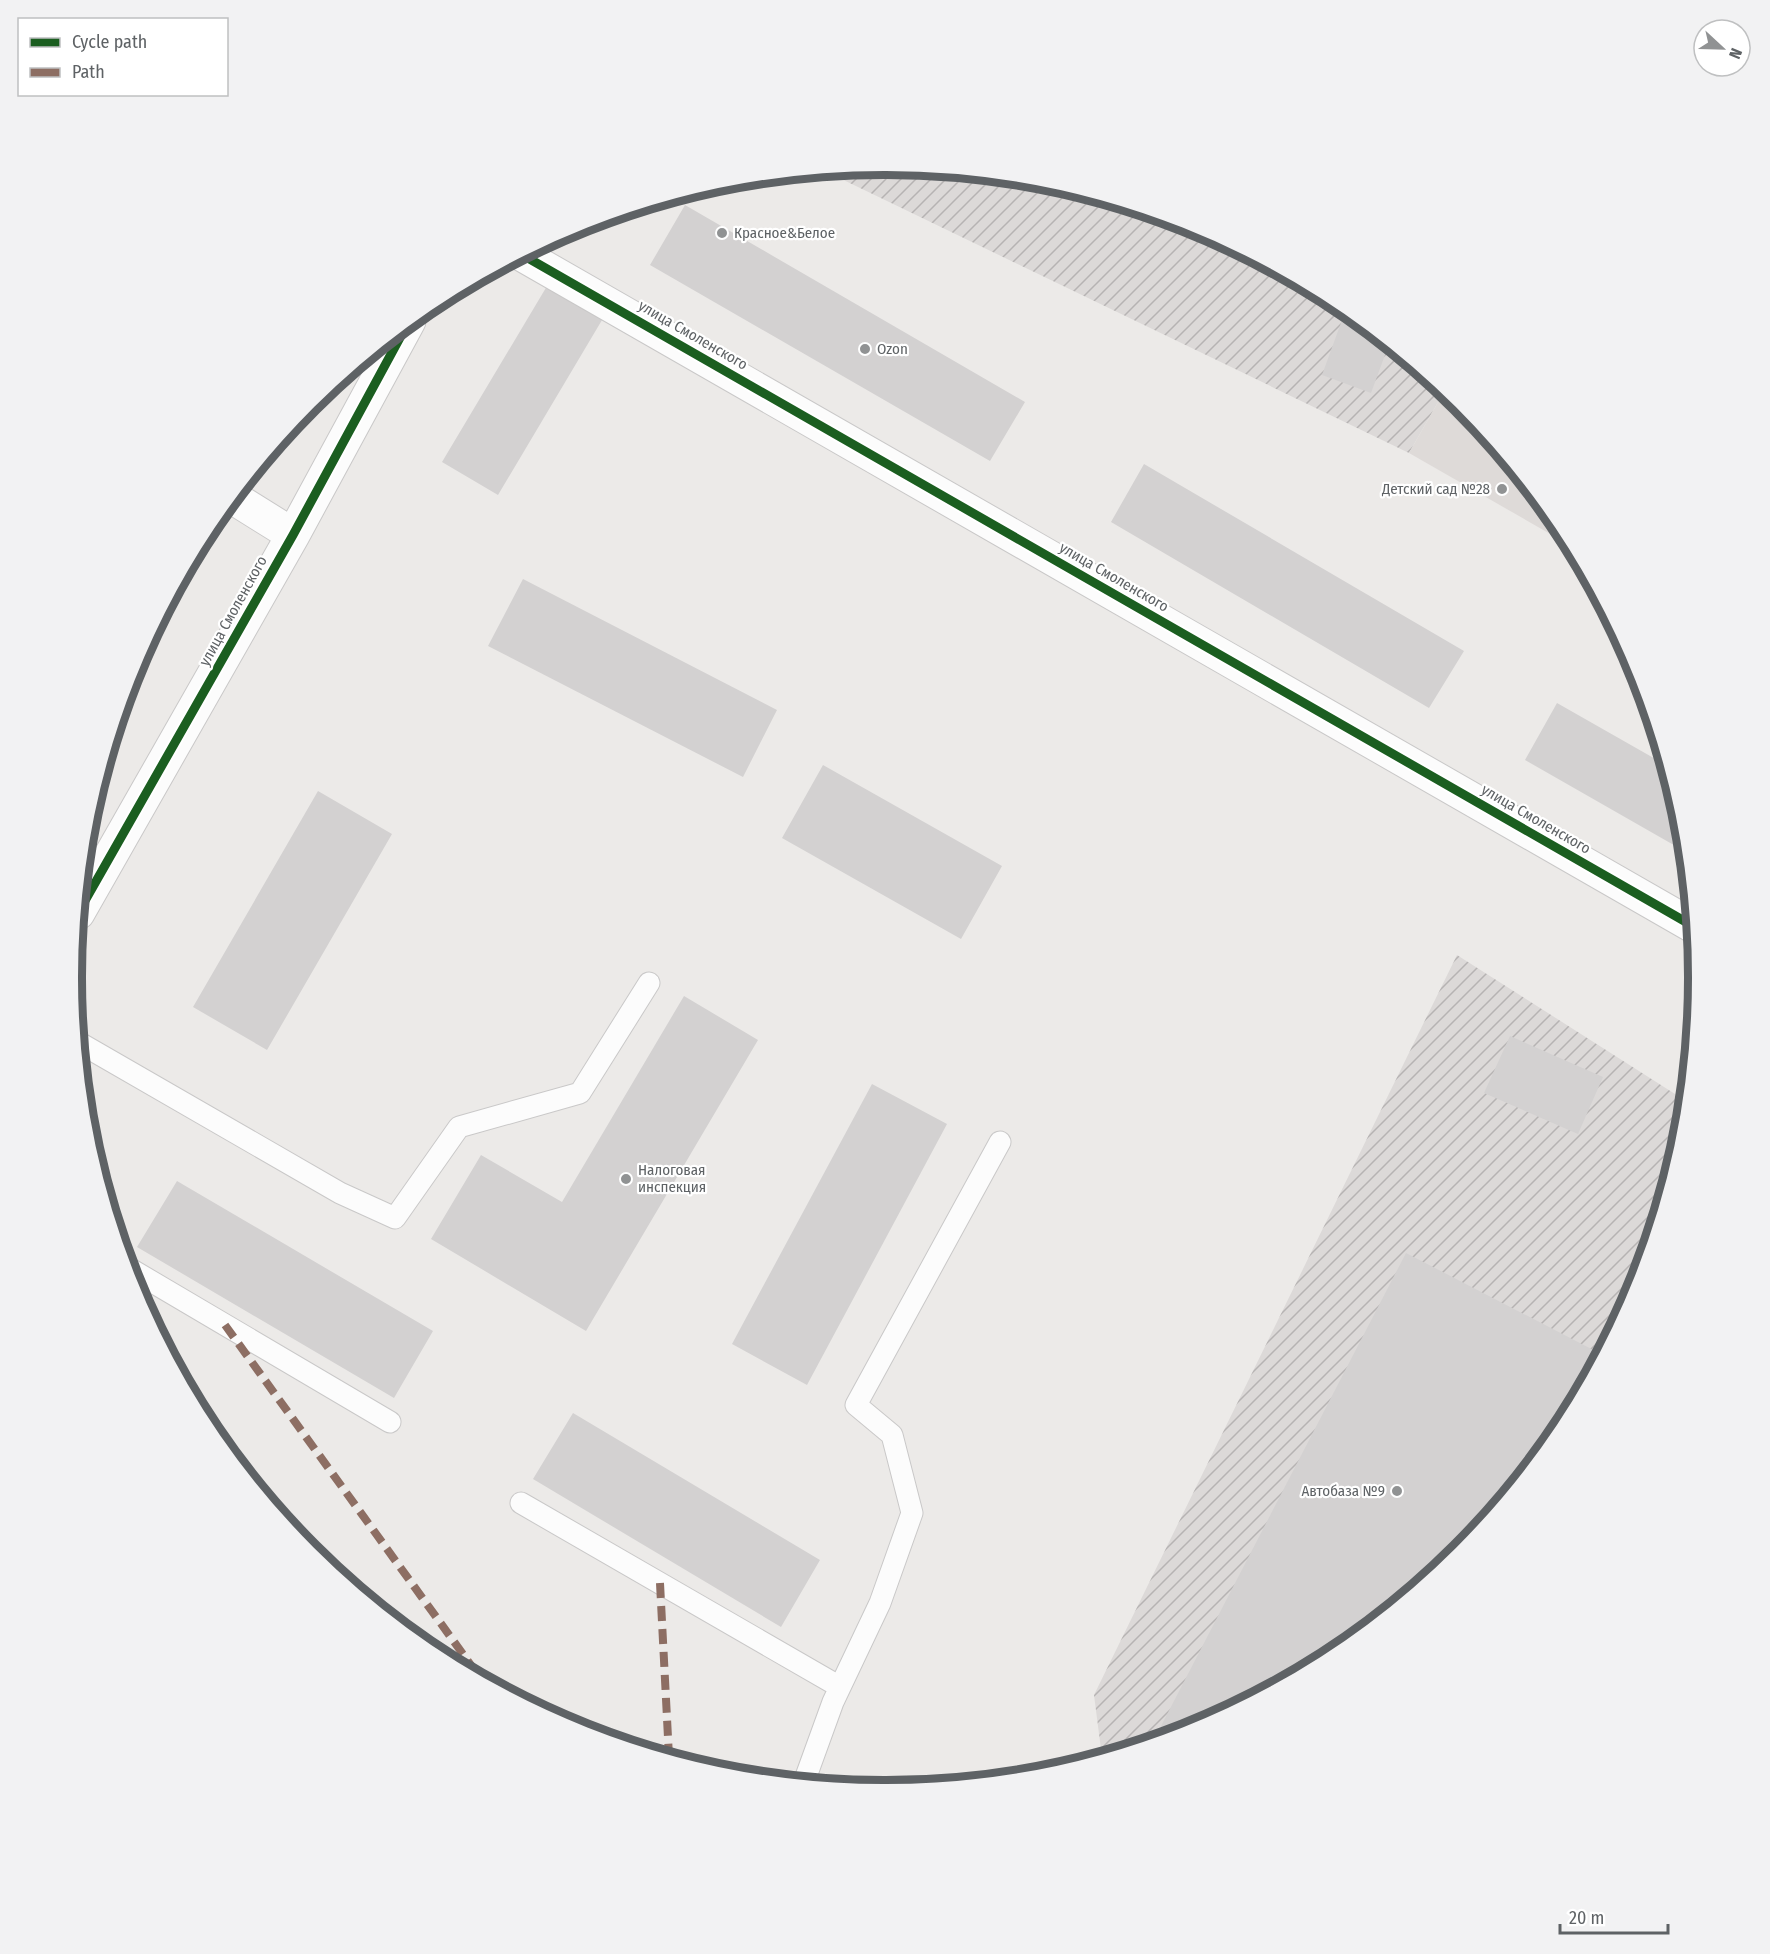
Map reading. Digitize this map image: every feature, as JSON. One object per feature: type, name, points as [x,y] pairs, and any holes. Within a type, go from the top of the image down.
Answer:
[{"type":"street","name":"улица Смоленского","points":[[528,258],[1686,922]]},
{"type":"street","name":"улица Смоленского","points":[[87,898],[293,535],[400,337]]},
{"type":"street","points":[[239,501],[293,535]]},
{"type":"lane","points":[[86,1046],[340,1193],[395,1218],[459,1127],[580,1093],[649,983]]},
{"type":"lane","points":[[806,1775],[840,1687],[880,1603],[912,1514],[892,1436],[856,1405],[1000,1142]]},
{"type":"lane","points":[[140,1274],[390,1422]]},
{"type":"lane","points":[[521,1503],[840,1687]]},
{"type":"shaded area","points":[[835,176],[937,176],[990,181],[1042,190],[1143,217],[1240,257],[1286,282],[1374,340],[1440,399],[1409,453]]},
{"type":"shaded area","name":"Детский сад №28","points":[[1440,399],[1488,448],[1522,488],[1556,537],[1409,453]]},
{"type":"shaded area","points":[[1457,955],[1679,1096],[1660,1185],[1645,1235],[1605,1332],[1580,1378],[1522,1466],[1452,1544],[1374,1614],[1331,1644],[1240,1697],[1192,1718],[1143,1737],[1101,1750],[1094,1695]]},
{"type":"building","points":[[685,205],[1025,402],[990,461],[650,265]]},
{"type":"building","points":[[550,281],[605,315],[498,495],[442,462]]},
{"type":"building","points":[[1343,318],[1387,351],[1371,393],[1322,375]]},
{"type":"building","points":[[1144,464],[1464,651],[1429,708],[1111,522]]},
{"type":"building","points":[[523,579],[777,710],[743,777],[488,646]]},
{"type":"building","points":[[1557,703],[1657,760],[1677,847],[1525,760]]},
{"type":"building","points":[[823,765],[1002,866],[961,939],[782,838]]},
{"type":"building","points":[[318,791],[392,834],[267,1050],[193,1007]]},
{"type":"building","name":"Налоговая инспекция","points":[[684,996],[758,1040],[586,1331],[431,1239],[481,1155],[562,1202]]},
{"type":"building","points":[[1510,1036],[1603,1077],[1578,1134],[1484,1093]]},
{"type":"building","points":[[872,1084],[947,1124],[807,1385],[732,1344]]},
{"type":"building","points":[[177,1181],[433,1331],[394,1398],[137,1247]]},
{"type":"building","name":"Автобаза №9","points":[[1406,1253],[1595,1351],[1552,1423],[1522,1466],[1452,1544],[1414,1580],[1374,1614],[1286,1672],[1240,1697],[1163,1729],[1160,1728]]},
{"type":"building","points":[[573,1413],[820,1560],[781,1627],[533,1479]]},
{"type":"marked path","points":[[225,1325],[469,1663]]},
{"type":"marked path","points":[[660,1583],[669,1749]]},
{"type":"cycle path","points":[[528,258],[1686,922]]},
{"type":"cycle path","points":[[87,898],[293,535],[400,337]]},
{"type":"place","name":"Красное&Белое","points":[[722,233]]},
{"type":"place","name":"Ozon","points":[[865,349]]},
{"type":"place","name":"Детский сад №28","points":[[1502,489]]},
{"type":"place","name":"Налоговая инспекция","points":[[626,1179]]},
{"type":"place","name":"Автобаза №9","points":[[1397,1491]]}]
